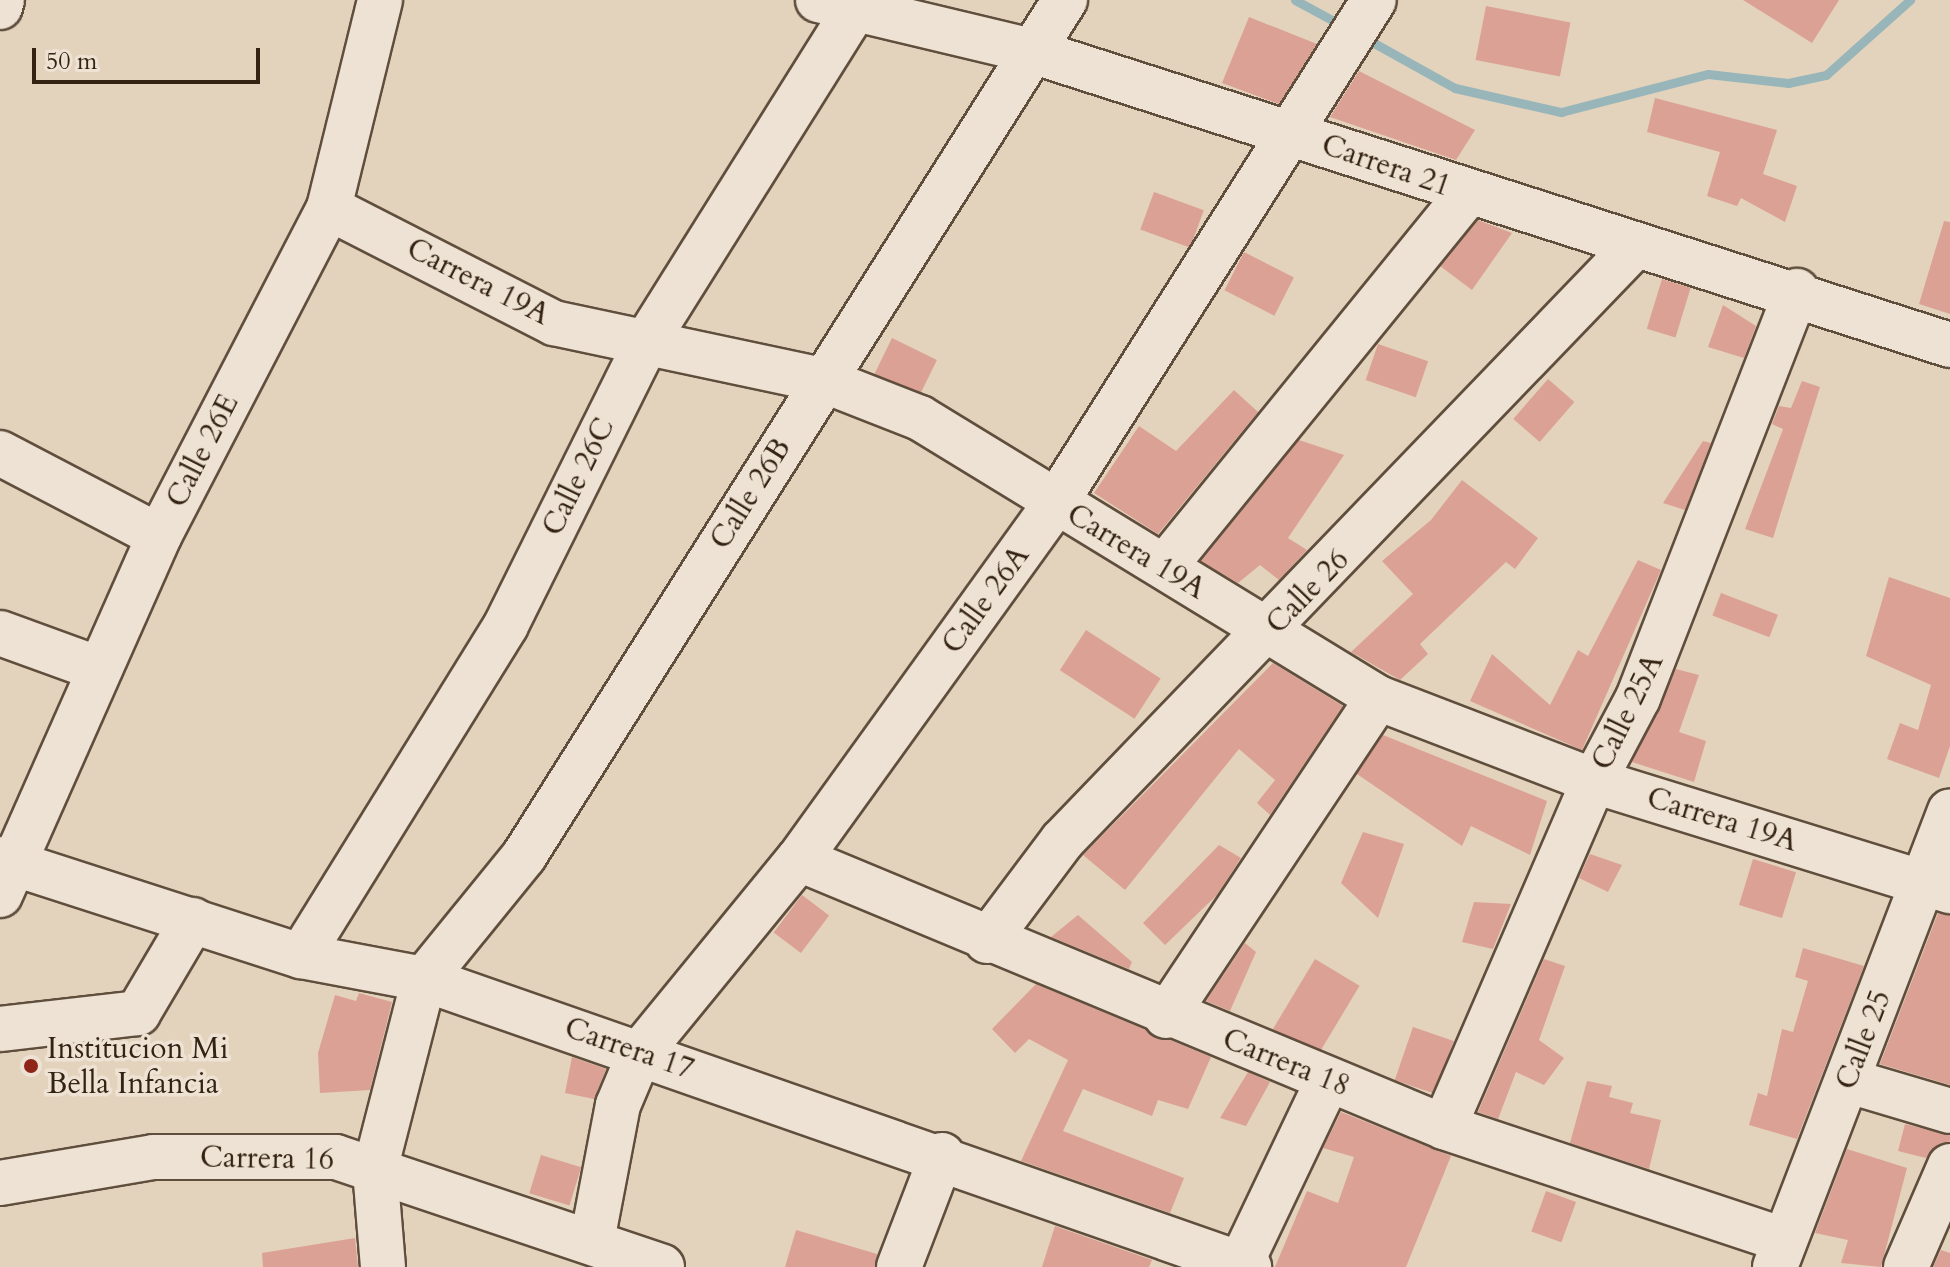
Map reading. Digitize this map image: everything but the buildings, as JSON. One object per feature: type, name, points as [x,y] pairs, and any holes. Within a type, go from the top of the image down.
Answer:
[{"type":"street","points":[[0,7],[2,0]]},
{"type":"street","name":"Calle 26E","points":[[4,872],[159,536],[329,208],[380,0]]},
{"type":"street","name":"Calle 26B","points":[[424,979],[524,856],[1065,0]]},
{"type":"street","name":"Calle 26A","points":[[592,1241],[618,1105],[640,1053],[799,859],[1055,504],[1374,0]]},
{"type":"street","name":"Carrera 21","points":[[845,2],[1032,51],[1634,247],[1797,291],[1950,345]]},
{"type":"street","name":"Calle 26C","points":[[301,956],[506,625],[648,339],[845,2]]},
{"type":"street","points":[[1165,566],[1467,194]]},
{"type":"street","name":"Carrera 19A","points":[[329,208],[554,323],[648,339],[823,380],[920,418],[1055,504],[1165,566],[1269,634],[1378,698],[1594,781],[1937,886]]},
{"type":"street","name":"Calle 26","points":[[987,941],[1062,841],[1269,634],[1634,247]]},
{"type":"street","name":"Calle 25A","points":[[1444,1127],[1594,781],[1703,543],[1797,291]]},
{"type":"street","points":[[0,453],[159,536]]},
{"type":"street","points":[[0,633],[99,669]]},
{"type":"street","points":[[1166,1016],[1378,698]]},
{"type":"street","name":"Calle 25","points":[[1779,1253],[1849,1081],[1937,886],[1950,811]]},
{"type":"street","name":"Carrera 18","points":[[799,859],[1166,1016],[1444,1127],[1779,1253]]},
{"type":"street","name":"Carrera 17","points":[[4,872],[193,920],[301,956],[424,979],[942,1155],[1242,1266]]},
{"type":"street","points":[[0,1029],[138,1013],[193,920]]},
{"type":"street","points":[[383,1267],[375,1170],[424,979]]},
{"type":"street","points":[[1242,1266],[1328,1080]]},
{"type":"street","points":[[1849,1081],[1950,1111]]},
{"type":"street","points":[[899,1267],[942,1155]]},
{"type":"street","name":"Carrera 16","points":[[0,1183],[153,1157],[336,1157],[662,1267]]},
{"type":"street","points":[[1906,1267],[1950,1166]]},
{"type":"waterway","points":[[1295,0],[1345,27]]},
{"type":"waterway","points":[[1365,38],[1455,88],[1561,112],[1708,74],[1788,83],[1826,75],[1910,0]]},
{"type":"place","name":"Institucion Mi Bella Infancia","points":[[31,1066]]}]
